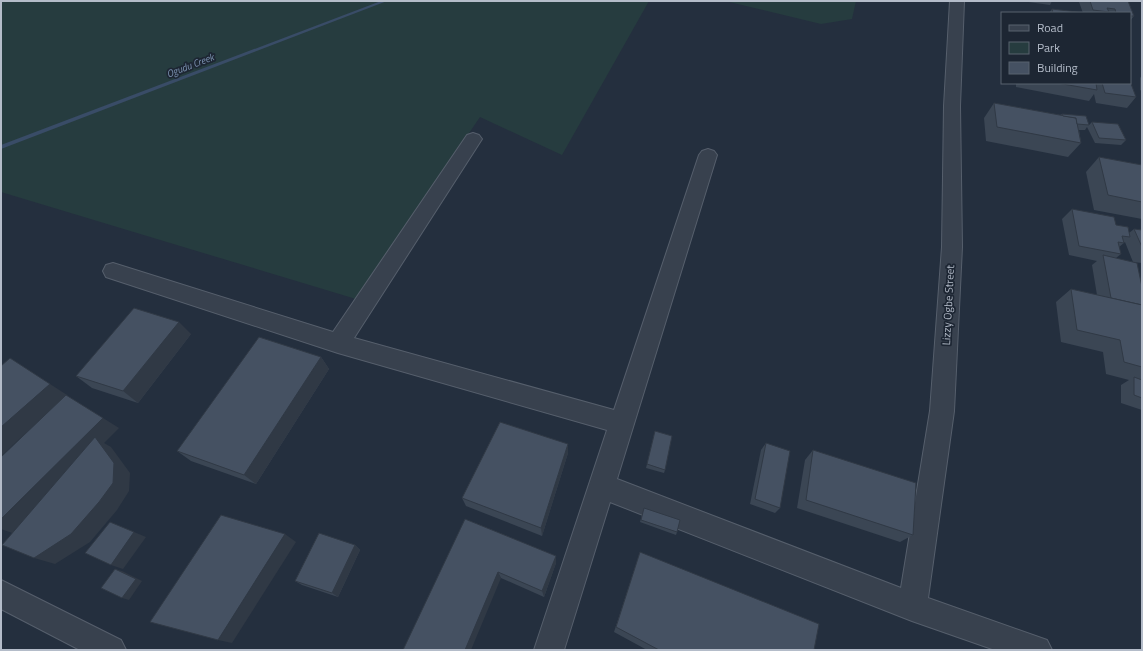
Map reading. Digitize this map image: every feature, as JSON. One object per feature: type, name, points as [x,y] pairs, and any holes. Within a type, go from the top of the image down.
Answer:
[{"type":"street","name":"Lizzy Ogbe Street","points":[[912,608],[942,411],[952,247],[952,106],[957,1]]},
{"type":"street","points":[[338,343],[473,139]]},
{"type":"street","points":[[549,650],[708,155]]},
{"type":"street","points":[[113,271],[338,343],[621,423]]},
{"type":"street","points":[[601,486],[912,608],[1037,650]]},
{"type":"street","points":[[1,594],[111,650]]},
{"type":"green space","points":[[1,1],[649,1],[562,155],[480,117],[356,299],[1,192]]},
{"type":"green space","points":[[725,1],[856,1],[852,19],[821,24]]},
{"type":"building","points":[[1090,1],[1128,1],[1134,16],[1131,16],[1131,12],[1116,12],[1115,9],[1107,8],[1109,12],[1093,10]]},
{"type":"building","points":[[1052,9],[1077,12],[1053,12]]},
{"type":"building","points":[[1063,84],[1096,84],[1097,90]]},
{"type":"building","points":[[1102,84],[1131,84],[1136,97],[1105,93]]},
{"type":"building","points":[[994,103],[1076,118],[1081,143],[997,127]]},
{"type":"building","points":[[1062,114],[1086,116],[1089,125],[1077,124],[1076,118],[1063,116]]},
{"type":"building","points":[[1092,122],[1118,124],[1126,140],[1099,138]]},
{"type":"building","points":[[1099,157],[1142,165],[1142,202],[1108,195]]},
{"type":"building","points":[[1072,209],[1114,217],[1116,225],[1128,227],[1130,237],[1122,236],[1124,243],[1118,242],[1121,254],[1079,246]]},
{"type":"building","points":[[1134,229],[1142,230],[1142,247]]},
{"type":"building","points":[[1103,255],[1137,263],[1142,287],[1142,305],[1111,298]]},
{"type":"building","points":[[1071,289],[1142,305],[1142,367],[1124,362],[1120,340],[1077,330]]},
{"type":"building","points":[[134,308],[179,322],[123,391],[76,376]]},
{"type":"building","points":[[259,337],[321,357],[244,475],[177,451]]},
{"type":"building","points":[[10,358],[50,384],[1,427],[1,366]]},
{"type":"building","points":[[1134,377],[1142,380],[1142,398],[1134,395]]},
{"type":"building","points":[[66,395],[103,418],[1,519],[1,457]]},
{"type":"building","points":[[500,422],[568,444],[541,528],[462,498]]},
{"type":"building","points":[[655,431],[672,436],[665,470],[647,464]]},
{"type":"building","points":[[95,437],[114,463],[113,483],[99,502],[71,534],[34,558],[2,545]]},
{"type":"building","points":[[766,443],[790,451],[780,508],[755,499]]},
{"type":"building","points":[[813,450],[916,483],[913,535],[806,500]]},
{"type":"building","points":[[644,508],[680,520],[677,532],[641,520]]},
{"type":"building","points":[[221,515],[285,534],[218,640],[150,622]]},
{"type":"building","points":[[465,519],[556,556],[542,591],[498,572],[465,650],[403,650]]},
{"type":"building","points":[[110,522],[134,532],[111,565],[85,553]]},
{"type":"building","points":[[319,533],[355,545],[332,593],[295,581]]},
{"type":"building","points":[[640,552],[819,624],[814,650],[659,650],[616,627]]},
{"type":"building","points":[[115,569],[136,579],[122,598],[101,588]]},
{"type":"waterway","name":"Ogudu Creek","points":[[1,147],[385,1]]}]
